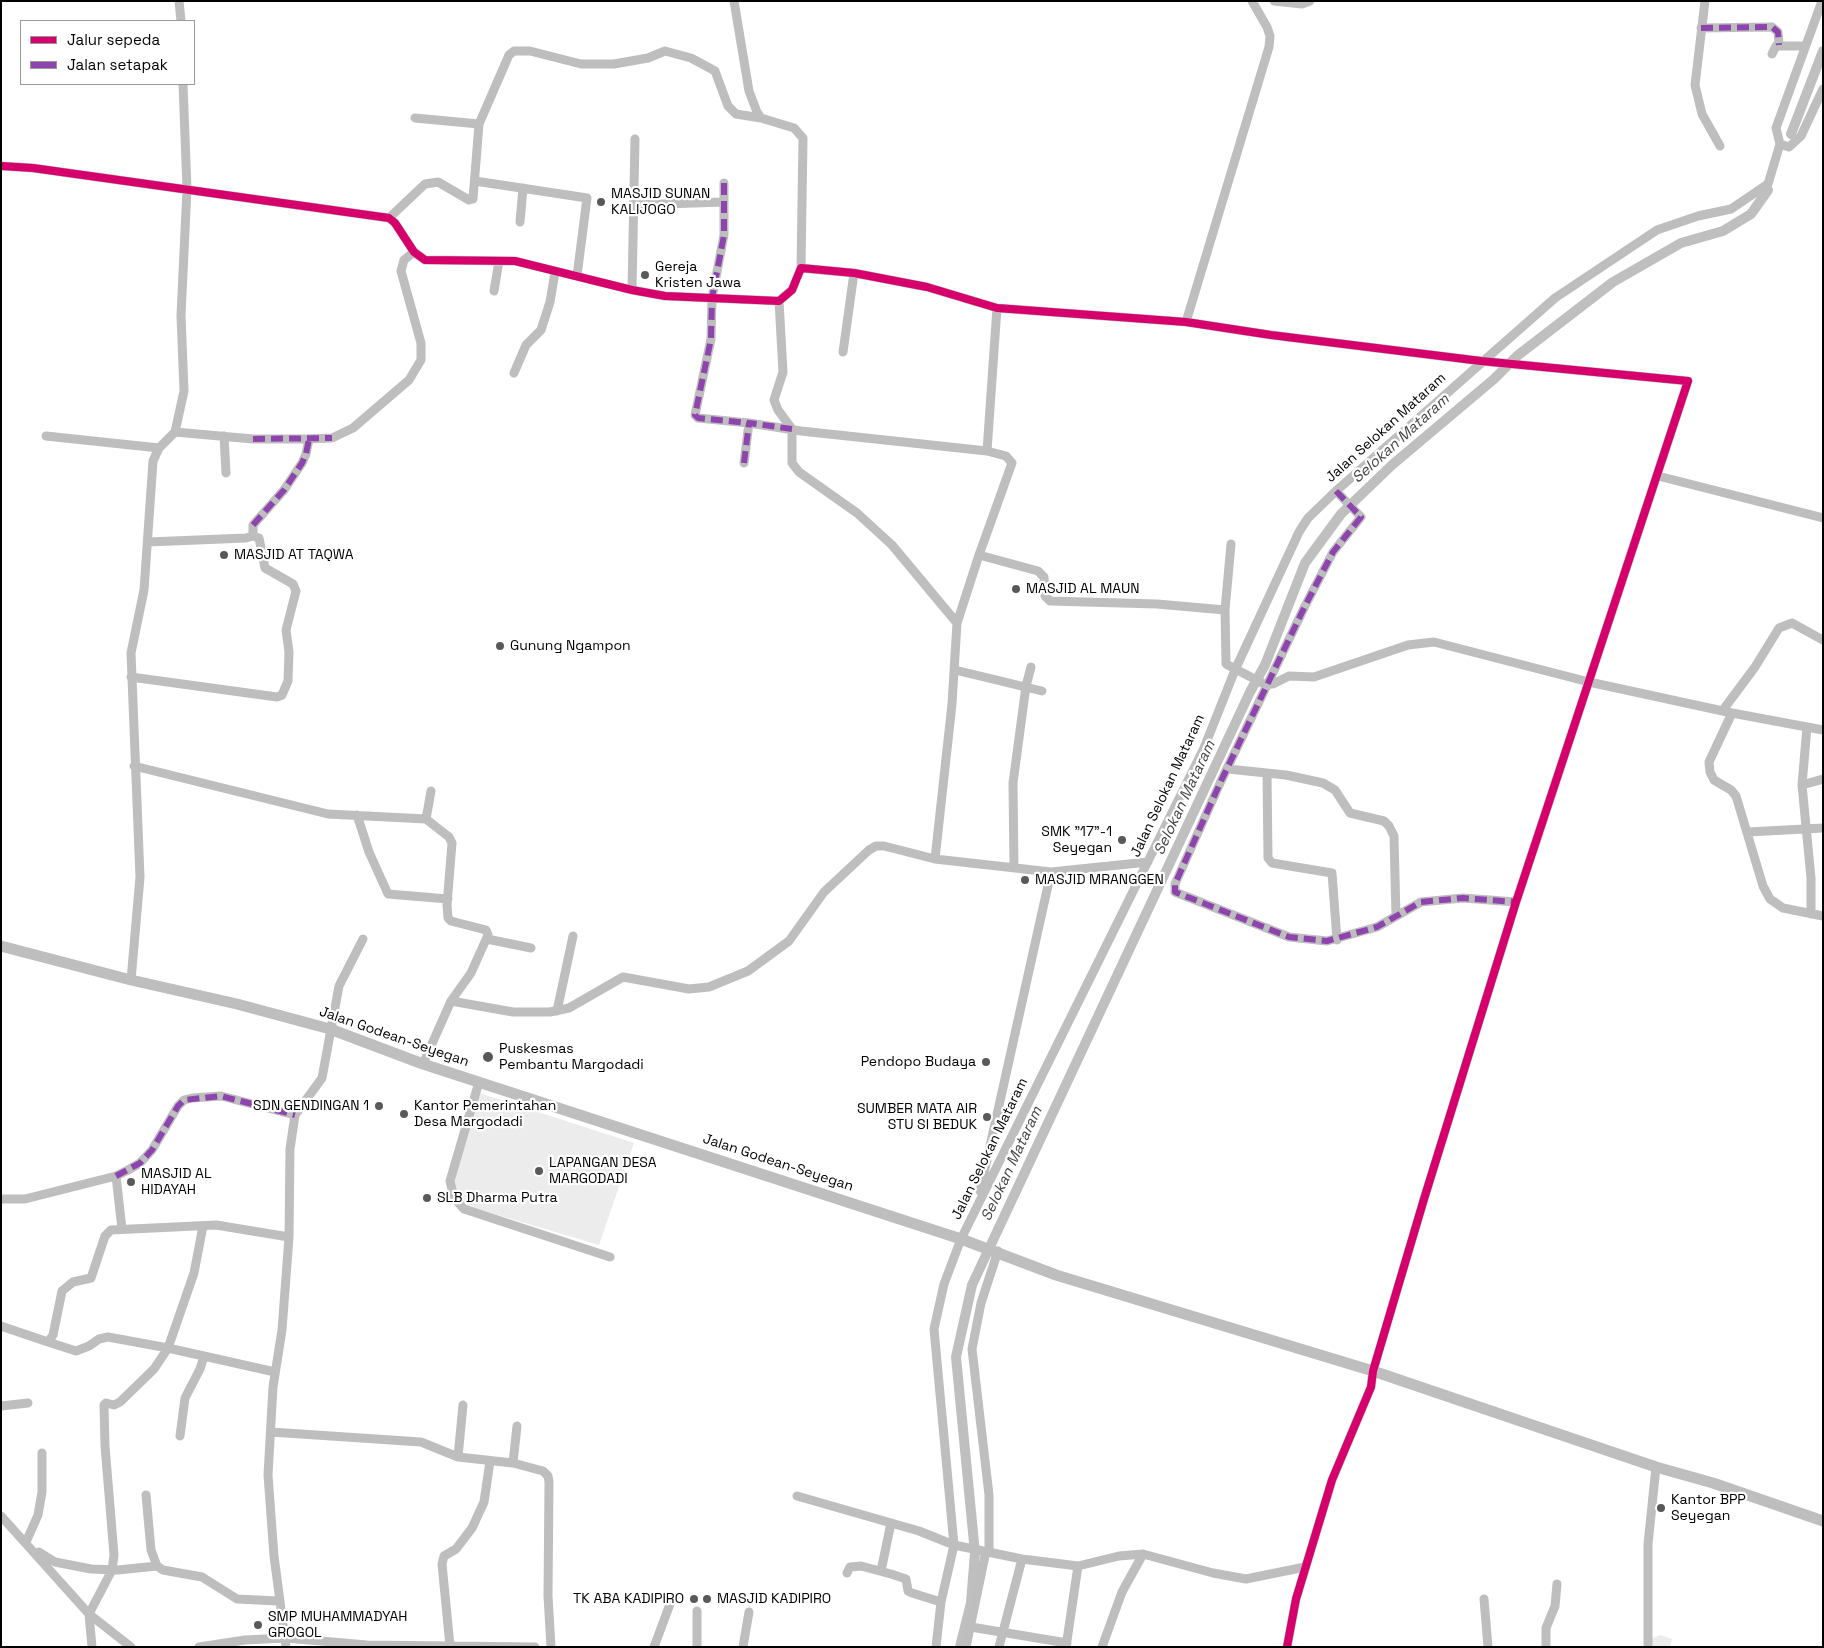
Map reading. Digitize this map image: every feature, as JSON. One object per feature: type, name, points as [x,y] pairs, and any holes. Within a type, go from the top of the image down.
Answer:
[{"type":"main road","name":"Jalan Godean-Seyegan","points":[[1,946],[330,1029],[423,1064],[966,1240],[1056,1275],[1373,1372],[1823,1521]]},
{"type":"street","points":[[180,1],[181,20]]},
{"type":"street","points":[[734,1],[750,96],[761,118]]},
{"type":"street","points":[[1186,322],[1269,47],[1270,36],[1267,27],[1252,1]]},
{"type":"street","points":[[1274,1],[1302,4],[1310,1]]},
{"type":"street","points":[[1704,1],[1695,69],[1696,99],[1711,134],[1720,146]]},
{"type":"street","points":[[1822,1],[1804,46],[1776,128],[1780,148],[1789,147],[1801,136],[1823,89]]},
{"type":"street","points":[[1701,28],[1772,26],[1778,32],[1779,46]]},
{"type":"street","points":[[1772,54],[1774,48],[1779,46],[1804,46]]},
{"type":"street","points":[[1,166],[33,168],[389,218],[395,223],[414,252],[425,260],[515,260],[556,272],[665,296],[780,301],[792,290],[801,268],[803,138],[794,128],[761,118],[736,114],[728,106],[715,70],[691,58],[665,51],[648,58],[614,64],[581,64],[520,49],[509,55],[479,124],[475,195],[473,199],[469,200],[438,182],[425,184],[389,218]]},
{"type":"street","points":[[131,980],[140,877],[134,766],[131,653],[143,601],[153,461],[159,448],[175,432],[184,391],[180,315],[187,189],[183,85]]},
{"type":"street","points":[[415,118],[479,124]]},
{"type":"street","points":[[632,290],[636,139]]},
{"type":"street","name":"Jalan Selokan Mataram","points":[[936,1647],[942,1602],[954,1545],[934,1329],[944,1284],[966,1240],[977,1206],[1204,748],[1235,670],[1299,532],[1308,518],[1336,491],[1481,361],[1555,298],[1645,237],[1681,221],[1731,209],[1768,184],[1780,148]]},
{"type":"street","points":[[475,181],[587,198],[577,276]]},
{"type":"street","points":[[724,183],[724,235],[712,298],[710,347],[695,415],[698,418],[749,422],[792,429],[987,451],[1006,456],[1012,463],[957,623],[955,670],[935,859]]},
{"type":"street","points":[[520,222],[523,188]]},
{"type":"street","points":[[634,205],[724,202]]},
{"type":"street","points":[[175,432],[309,439],[332,438],[353,428],[409,380],[422,357],[422,349],[401,271],[404,260],[414,252]]},
{"type":"street","points":[[494,291],[499,261]]},
{"type":"street","points":[[801,268],[854,273],[927,286],[997,308],[1186,322],[1271,335],[1496,363],[1688,381],[1516,902],[1424,1199],[1373,1372],[1372,1387],[1332,1480],[1294,1607],[1287,1647]]},
{"type":"street","points":[[514,373],[526,344],[541,330],[550,302],[556,272]]},
{"type":"street","points":[[843,352],[854,273]]},
{"type":"street","points":[[780,301],[782,372],[774,400],[778,410],[792,429],[790,456],[795,468],[857,513],[892,545],[957,623]]},
{"type":"street","points":[[987,451],[997,308]]},
{"type":"street","points":[[744,463],[749,422]]},
{"type":"street","points":[[46,436],[159,448]]},
{"type":"street","points":[[224,436],[226,473]]},
{"type":"street","points":[[253,536],[253,525],[284,490],[302,463],[309,439]]},
{"type":"street","points":[[1658,476],[1823,518]]},
{"type":"street","points":[[1336,491],[1361,516],[1333,552],[1266,684],[1175,884],[1175,892],[1289,937],[1327,941],[1337,940],[1377,927],[1414,904],[1442,899],[1477,898],[1516,902]]},
{"type":"street","points":[[131,677],[277,697],[282,695],[288,680],[289,666],[286,630],[296,591],[293,584],[266,568],[261,539],[253,536],[246,538],[148,542]]},
{"type":"street","points":[[1231,544],[1225,610],[1225,661],[1235,670],[1266,684],[1289,676],[1314,677],[1408,645],[1434,642],[1589,682],[1823,730]]},
{"type":"street","points":[[979,555],[1038,571],[1044,577],[1045,596],[1050,601],[1119,602],[1225,610]]},
{"type":"street","points":[[1823,640],[1792,623],[1779,628],[1728,712],[1709,762],[1710,772],[1714,780],[1731,790],[1736,796],[1763,886],[1770,899],[1783,908],[1823,916]]},
{"type":"street","points":[[1014,868],[1013,783],[1027,683],[1031,668]]},
{"type":"street","points":[[955,670],[1027,683],[1042,690]]},
{"type":"street","points":[[1807,727],[1802,784],[1811,878],[1811,914]]},
{"type":"street","points":[[134,766],[328,814],[426,819],[449,837],[452,843],[447,914],[451,921],[486,930],[488,935],[471,973],[450,1001],[423,1064]]},
{"type":"street","points":[[1228,769],[1268,773],[1323,784],[1334,790],[1350,813],[1384,821],[1394,836],[1396,916]]},
{"type":"street","points":[[1268,773],[1268,858],[1272,863],[1332,873],[1337,940]]},
{"type":"street","points":[[1802,784],[1823,779]]},
{"type":"street","points":[[426,819],[431,791]]},
{"type":"street","points":[[357,815],[369,852],[388,894],[448,899]]},
{"type":"street","points":[[1748,832],[1823,828]]},
{"type":"street","points":[[450,1001],[512,1012],[557,1011],[578,1003],[623,977],[689,989],[709,987],[748,971],[789,941],[824,892],[869,850],[876,846],[884,846],[935,859],[1051,872],[1148,862]]},
{"type":"street","points":[[977,1206],[1051,872]]},
{"type":"street","points":[[557,1011],[573,936]]},
{"type":"street","points":[[286,1642],[278,1601],[268,1475],[275,1372],[282,1330],[289,1237],[290,1149],[295,1115],[322,1078],[339,986],[363,939]]},
{"type":"street","points":[[486,939],[531,948]]},
{"type":"street","points":[[479,1082],[450,1180],[454,1198],[464,1209],[610,1257]]},
{"type":"street","points":[[1,1198],[25,1199],[116,1176],[140,1163],[152,1150],[178,1106],[184,1100],[221,1096],[295,1115]]},
{"type":"street","points":[[116,1176],[122,1229]]},
{"type":"street","points":[[92,1647],[89,1614],[112,1570],[114,1555],[105,1446],[104,1405],[106,1402],[114,1405],[120,1402],[154,1369],[168,1348],[194,1273],[204,1226]]},
{"type":"street","points":[[48,1342],[53,1335],[65,1287],[73,1282],[91,1278],[107,1232],[122,1229],[216,1226],[289,1237]]},
{"type":"street","points":[[966,1647],[986,1552],[989,1495],[972,1349],[995,1250]]},
{"type":"street","points":[[1,1326],[76,1351],[108,1337],[168,1348],[275,1372]]},
{"type":"street","points":[[180,1436],[185,1398],[200,1369],[204,1356]]},
{"type":"street","points":[[1,1406],[28,1403]]},
{"type":"street","points":[[458,1457],[463,1405]]},
{"type":"street","points":[[513,1463],[516,1426]]},
{"type":"street","points":[[270,1432],[421,1442],[458,1457],[513,1463],[543,1470],[549,1482],[548,1596],[551,1647]]},
{"type":"street","points":[[29,1545],[38,1515],[42,1492],[42,1453]]},
{"type":"street","points":[[450,1646],[442,1564],[444,1556],[456,1550],[472,1528],[484,1502],[490,1461]]},
{"type":"street","points":[[1648,1647],[1648,1544],[1656,1467]]},
{"type":"street","points":[[146,1495],[151,1550],[156,1566]]},
{"type":"street","points":[[797,1496],[919,1530],[954,1545],[1022,1559],[1078,1566],[1119,1556],[1143,1554],[1213,1573],[1246,1579],[1305,1567]]},
{"type":"street","points":[[1,1516],[89,1614],[131,1647]]},
{"type":"street","points":[[881,1571],[891,1523]]},
{"type":"street","points":[[29,1545],[55,1562],[91,1569],[112,1570],[156,1566],[163,1570],[202,1576],[237,1599],[278,1601]]},
{"type":"street","points":[[1102,1647],[1122,1592],[1143,1554]]},
{"type":"street","points":[[999,1647],[1022,1559]]},
{"type":"street","points":[[847,1573],[853,1566],[881,1571],[906,1579],[908,1591],[942,1602]]},
{"type":"street","points":[[971,1627],[1066,1645],[1078,1566]]},
{"type":"street","points":[[1546,1647],[1546,1628],[1555,1606],[1557,1584]]},
{"type":"street","points":[[1484,1599],[1488,1647]]},
{"type":"street","points":[[654,1647],[670,1604]]},
{"type":"street","points":[[697,1611],[697,1647]]},
{"type":"street","points":[[743,1647],[749,1612]]},
{"type":"street","points":[[198,1647],[245,1640],[368,1645],[535,1647]]},
{"type":"shaded area","name":"LAPANGAN DESA MARGODADI","points":[[476,1092],[634,1143],[599,1245],[444,1199]]},
{"type":"shaded area","points":[[1660,1635],[1672,1639],[1670,1647],[1651,1647],[1651,1639]]},
{"type":"waterway","name":"Selokan Mataram","points":[[1791,134],[1823,51]]},
{"type":"waterway","name":"Selokan Mataram","points":[[960,1647],[971,1603],[975,1553],[956,1357],[972,1285],[1250,692],[1265,665],[1305,563],[1341,514],[1392,465],[1494,379],[1517,356],[1613,282],[1681,243],[1723,231],[1751,214],[1768,190]]},
{"type":"marked path","points":[[1701,28],[1772,27],[1778,32],[1779,45]]},
{"type":"marked path","points":[[724,183],[724,235],[712,298],[711,339],[695,415],[698,418],[749,423]]},
{"type":"marked path","points":[[744,463],[749,423],[792,429]]},
{"type":"marked path","points":[[253,439],[332,438]]},
{"type":"marked path","points":[[253,525],[284,490],[302,463],[309,439]]},
{"type":"marked path","points":[[1336,491],[1361,517],[1333,552],[1305,606],[1221,781],[1175,884],[1175,892],[1289,937],[1327,941],[1377,927],[1421,902],[1463,898],[1516,902]]},
{"type":"marked path","points":[[116,1176],[140,1163],[152,1150],[178,1106],[184,1100],[221,1096],[295,1115]]},
{"type":"cycle path","points":[[1,166],[33,168],[389,218],[395,223],[414,252],[425,260],[515,261],[632,290],[665,296],[779,301],[792,290],[801,268],[854,273],[927,287],[997,308],[1186,322],[1271,335],[1481,361],[1688,381],[1516,902],[1424,1199],[1373,1371],[1371,1387],[1332,1480],[1296,1599],[1287,1647]]},
{"type":"place","name":"MASJID SUNAN KALIJOGO","points":[[601,202]]},
{"type":"place","name":"Gereja Kristen Jawa","points":[[645,275]]},
{"type":"place","name":"MASJID AT TAQWA","points":[[224,555]]},
{"type":"place","name":"MASJID AL MAUN","points":[[1016,589]]},
{"type":"place","name":"Gunung Ngampon","points":[[500,646]]},
{"type":"place","name":"SMK \"17\"-1 Seyegan","points":[[1122,840]]},
{"type":"place","name":"MASJID MRANGGEN","points":[[1025,880]]},
{"type":"place","name":"Puskesmas Pembantu Margodadi","points":[[488,1057]]},
{"type":"place","name":"Pendopo Budaya","points":[[986,1062]]},
{"type":"place","name":"SDN GENDINGAN 1","points":[[379,1106]]},
{"type":"place","name":"Kantor Pemerintahan Desa Margodadi","points":[[404,1114]]},
{"type":"place","name":"SUMBER MATA AIR STU SI BEDUK","points":[[987,1117]]},
{"type":"place","name":"LAPANGAN DESA MARGODADI","points":[[539,1171]]},
{"type":"place","name":"MASJID AL HIDAYAH","points":[[131,1182]]},
{"type":"place","name":"SLB Dharma Putra","points":[[427,1198]]},
{"type":"place","name":"Kantor BPP Seyegan","points":[[1661,1508]]},
{"type":"place","name":"TK ABA KADIPIRO","points":[[694,1599]]},
{"type":"place","name":"MASJID KADIPIRO","points":[[707,1599]]},
{"type":"place","name":"SMP MUHAMMADYAH GROGOL","points":[[258,1625]]}]
